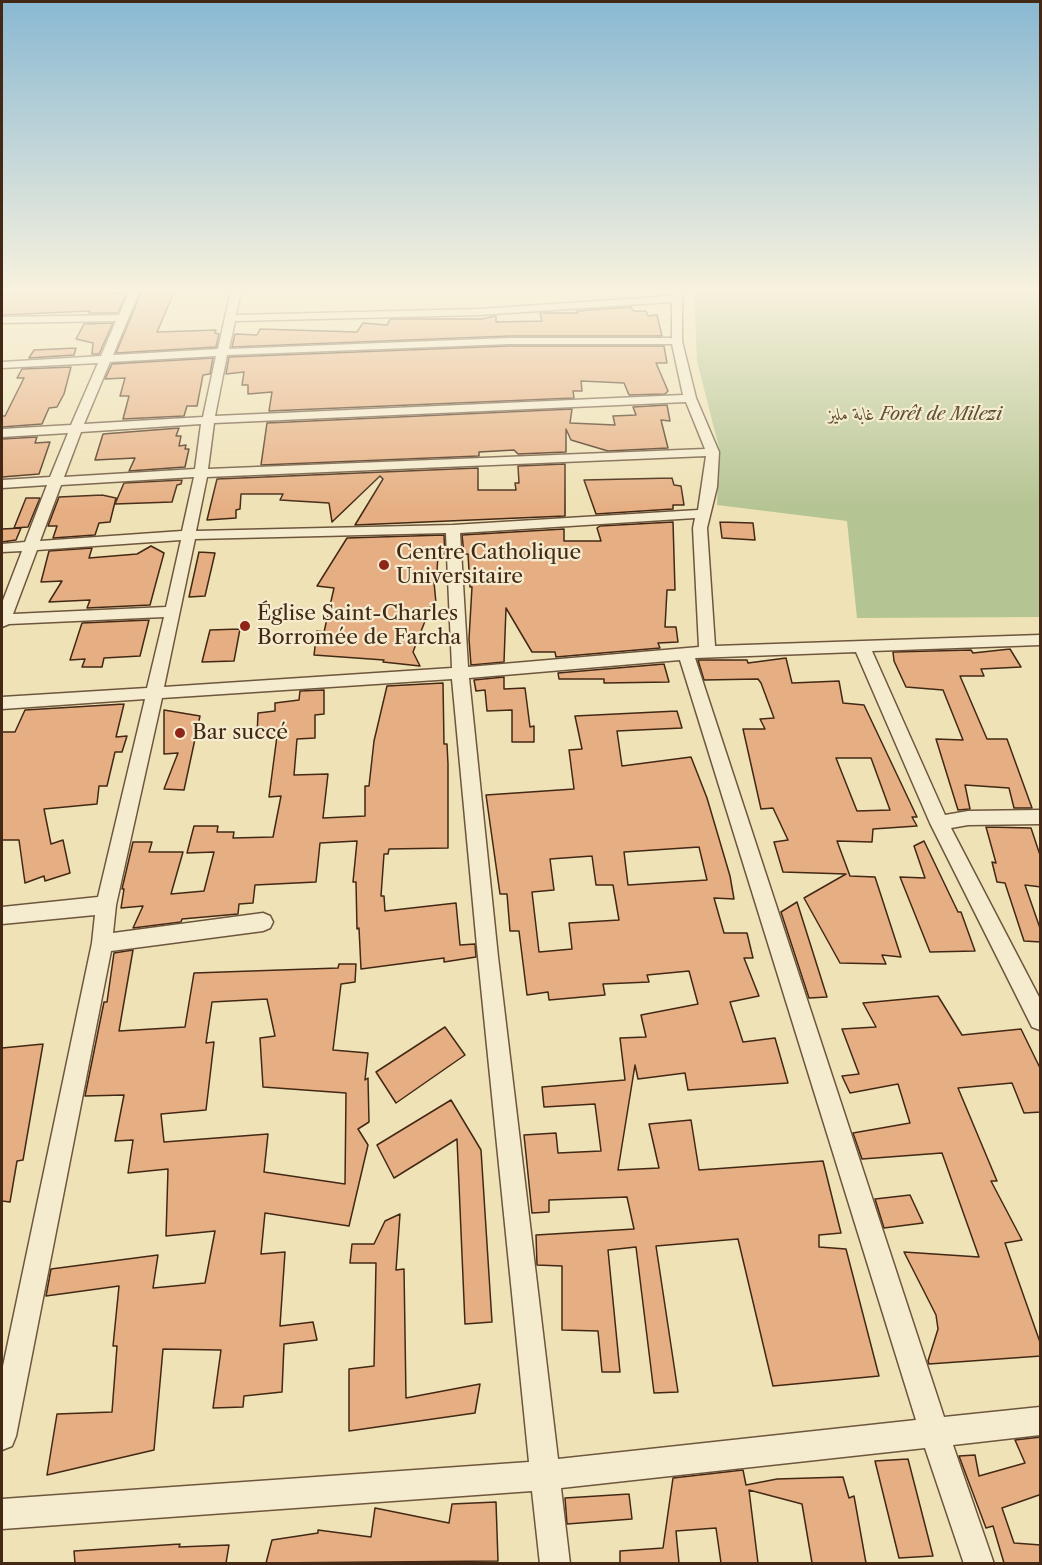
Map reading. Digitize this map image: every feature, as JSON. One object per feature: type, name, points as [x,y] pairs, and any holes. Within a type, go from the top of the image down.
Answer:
[{"type":"street","points":[[2,365],[32,363]]},
{"type":"street","points":[[105,363],[75,430],[2,620],[173,612]]},
{"type":"street","points":[[2,1436],[102,943],[106,905],[173,612],[201,473],[208,420],[220,363]]},
{"type":"street","points":[[682,363],[690,398],[713,452],[710,487],[702,514],[696,653],[934,1431],[979,1563]]},
{"type":"street","points":[[2,433],[208,420],[690,398]]},
{"type":"street","points":[[2,484],[201,473],[713,452]]},
{"type":"street","points":[[2,548],[187,535],[453,529],[702,514]]},
{"type":"street","points":[[453,529],[460,673],[488,957],[555,1563]]},
{"type":"street","points":[[2,703],[460,673],[696,653],[1041,640]]},
{"type":"street","points":[[862,647],[939,823],[1041,1020]]},
{"type":"street","points":[[939,823],[968,818],[1041,818]]},
{"type":"street","points":[[2,915],[106,905]]},
{"type":"street","points":[[102,943],[263,922]]},
{"type":"street","points":[[2,1514],[547,1475],[1041,1421]]},
{"type":"green space","name":"غابة مليز Forêt de Milezi","points":[[698,363],[1040,363],[1040,617],[857,618],[847,521],[717,505],[719,448]]},
{"type":"building","points":[[212,363],[210,374],[203,375],[197,406],[187,406],[184,416],[123,419],[129,396],[120,396],[125,378],[105,379],[112,364]]},
{"type":"building","points":[[228,363],[656,363],[668,391],[665,394],[629,395],[624,383],[581,381],[582,391],[573,391],[574,398],[269,411],[272,392],[248,394],[248,385],[242,385],[244,372],[226,374]]},
{"type":"building","points":[[71,367],[64,394],[57,407],[49,408],[42,424],[2,427],[2,416],[5,416],[24,378],[17,378],[22,369]]},
{"type":"building","points":[[667,405],[670,421],[661,420],[668,448],[608,451],[571,440],[566,429],[566,452],[518,454],[514,450],[479,452],[479,456],[261,465],[267,423],[572,409],[570,423],[615,425],[613,416],[636,415],[633,407]]},
{"type":"building","points":[[179,428],[176,436],[181,436],[179,446],[186,445],[185,449],[189,449],[185,467],[129,471],[135,458],[95,460],[103,434]]},
{"type":"building","points":[[37,437],[35,443],[50,442],[39,474],[2,477],[2,439]]},
{"type":"building","points":[[565,464],[565,516],[355,525],[383,479],[380,476],[332,522],[329,503],[280,500],[283,494],[241,494],[240,509],[236,510],[236,518],[207,520],[217,479],[478,468],[478,490],[516,490],[515,483],[519,483],[518,466]]},
{"type":"building","points":[[672,478],[674,485],[681,486],[684,505],[673,505],[673,509],[596,514],[584,480]]},
{"type":"building","points":[[182,480],[181,484],[177,485],[172,502],[115,504],[124,483]]},
{"type":"building","points":[[102,495],[116,498],[110,522],[99,523],[95,535],[53,538],[57,526],[48,526],[59,497]]},
{"type":"building","points":[[26,498],[40,498],[28,527],[14,528]]},
{"type":"building","points":[[673,522],[675,590],[667,590],[665,627],[676,627],[678,642],[658,643],[660,648],[556,657],[555,652],[532,652],[506,608],[504,662],[471,665],[469,639],[472,587],[470,587],[468,554],[464,554],[462,535],[564,529],[564,541],[601,541],[597,528],[600,526]]},
{"type":"building","points":[[720,522],[753,523],[755,540],[722,538]]},
{"type":"building","points":[[21,528],[16,540],[2,542],[2,529]]},
{"type":"building","points":[[444,535],[445,554],[438,554],[437,572],[433,572],[436,603],[432,603],[413,652],[420,666],[383,662],[384,660],[314,655],[317,631],[324,632],[334,588],[317,586],[347,538]]},
{"type":"building","points":[[151,546],[164,553],[150,605],[87,608],[90,600],[49,602],[62,581],[41,582],[49,551],[92,548],[89,558],[137,554]]},
{"type":"building","points":[[199,552],[215,553],[205,596],[189,597]]},
{"type":"building","points":[[149,620],[140,656],[104,658],[102,667],[82,667],[85,659],[70,660],[82,623]]},
{"type":"building","points":[[240,629],[234,661],[202,662],[210,630]]},
{"type":"building","points":[[1010,649],[1021,667],[981,669],[984,676],[960,676],[987,739],[1007,739],[1032,808],[1014,808],[1009,788],[965,785],[970,809],[958,810],[936,739],[963,740],[943,690],[906,687],[894,661],[893,652],[971,650],[973,653]]},
{"type":"building","points":[[786,658],[792,683],[839,681],[843,703],[864,705],[917,817],[912,817],[917,826],[873,829],[872,842],[837,841],[850,876],[875,877],[901,957],[882,955],[886,964],[840,963],[804,898],[846,874],[783,872],[774,842],[788,840],[773,808],[761,809],[743,729],[765,729],[760,719],[774,718],[761,683],[758,679],[704,680],[698,660],[747,660],[748,663]],"holes":[[[836,758],[871,758],[890,810],[857,811]]]},
{"type":"building","points":[[664,664],[669,682],[604,683],[604,679],[559,679],[558,673]]},
{"type":"building","points":[[504,677],[504,689],[525,688],[530,727],[534,726],[534,742],[512,742],[512,710],[487,711],[485,690],[476,691],[474,680]]},
{"type":"building","points":[[443,683],[444,744],[447,744],[448,764],[448,848],[389,849],[388,854],[384,854],[381,896],[384,896],[385,911],[456,903],[460,945],[475,944],[476,957],[444,962],[444,958],[361,969],[356,882],[353,882],[357,841],[320,843],[316,882],[255,885],[253,903],[239,904],[238,914],[182,919],[181,922],[133,928],[143,906],[121,908],[124,889],[122,889],[133,842],[152,842],[149,852],[183,852],[171,894],[204,891],[214,852],[187,853],[194,826],[218,826],[217,832],[234,832],[233,838],[273,837],[281,796],[269,797],[277,736],[257,736],[258,713],[275,711],[275,703],[299,700],[300,691],[324,690],[324,714],[315,715],[315,738],[297,739],[294,775],[328,774],[323,818],[365,816],[365,786],[369,786],[374,741],[387,686]]},
{"type":"building","points":[[124,704],[116,737],[127,736],[122,752],[115,752],[107,786],[99,786],[97,804],[44,809],[51,844],[63,840],[70,873],[45,881],[44,876],[25,883],[19,840],[2,840],[2,732],[15,732],[25,710]]},
{"type":"building","name":"Bar succé","points":[[164,710],[200,716],[184,790],[164,789],[178,753],[164,754]]},
{"type":"building","points":[[677,711],[682,728],[617,731],[622,766],[691,757],[707,798],[730,876],[734,899],[714,898],[724,933],[747,933],[753,958],[744,958],[759,996],[730,1002],[743,1042],[775,1038],[788,1083],[688,1090],[685,1073],[638,1079],[635,1065],[618,1170],[659,1168],[649,1124],[691,1120],[699,1170],[823,1161],[841,1233],[819,1235],[819,1247],[846,1249],[879,1376],[773,1386],[738,1239],[656,1246],[678,1392],[654,1393],[636,1247],[608,1250],[620,1372],[602,1372],[598,1331],[562,1330],[562,1266],[537,1265],[536,1235],[634,1229],[627,1197],[549,1200],[549,1212],[532,1213],[524,1135],[556,1133],[558,1153],[601,1151],[595,1104],[544,1107],[542,1087],[625,1080],[620,1038],[646,1037],[641,1015],[698,1004],[689,971],[647,975],[649,982],[603,984],[605,995],[549,1000],[548,992],[527,995],[519,931],[510,931],[507,894],[500,894],[486,795],[574,789],[569,750],[582,749],[575,716]],"holes":[[[699,847],[707,880],[628,885],[624,852]],[[592,856],[596,885],[613,885],[619,920],[569,923],[572,949],[539,952],[532,892],[554,890],[550,859]]]},
{"type":"building","points":[[986,827],[1031,828],[1041,858],[1041,887],[1025,885],[1041,931],[1041,942],[1024,941],[1005,883],[997,882],[992,862],[996,863]]},
{"type":"building","points":[[924,841],[958,912],[961,912],[975,951],[930,952],[900,877],[925,878],[914,846]]},
{"type":"building","points":[[797,902],[827,997],[809,998],[781,912]]},
{"type":"building","points":[[133,950],[119,1031],[185,1027],[194,973],[338,968],[339,964],[356,964],[355,982],[341,984],[333,1050],[368,1053],[365,1080],[368,1078],[369,1122],[358,1129],[368,1145],[349,1226],[265,1213],[261,1254],[285,1252],[280,1326],[313,1322],[317,1340],[284,1344],[282,1392],[244,1396],[243,1407],[213,1408],[221,1350],[163,1349],[154,1450],[47,1475],[57,1414],[112,1412],[117,1346],[113,1346],[119,1286],[46,1296],[51,1269],[158,1255],[153,1288],[205,1283],[215,1231],[166,1236],[168,1169],[128,1173],[133,1140],[115,1141],[124,1095],[85,1096],[104,1002],[107,1002],[114,953]],"holes":[[[267,999],[275,1036],[260,1038],[263,1087],[346,1093],[345,1184],[264,1172],[268,1134],[164,1142],[161,1114],[206,1110],[214,1042],[206,1043],[212,1002]]]},
{"type":"building","points":[[938,996],[962,1035],[1021,1029],[1041,1070],[1041,1112],[1024,1113],[1012,1083],[958,1088],[997,1181],[991,1181],[1022,1240],[1005,1243],[1041,1345],[1041,1356],[929,1364],[938,1329],[936,1315],[904,1252],[979,1257],[942,1153],[862,1159],[853,1133],[910,1123],[898,1084],[850,1093],[842,1076],[859,1074],[842,1029],[876,1027],[863,1003]]},
{"type":"building","points":[[445,1027],[465,1055],[396,1103],[376,1072]]},
{"type":"building","points":[[43,1044],[23,1160],[17,1161],[10,1202],[2,1201],[2,1048]]},
{"type":"building","points":[[451,1100],[481,1150],[492,1322],[465,1324],[457,1139],[394,1178],[377,1145]]},
{"type":"building","points":[[910,1195],[923,1223],[884,1228],[875,1199]]},
{"type":"building","points":[[400,1214],[396,1270],[404,1269],[406,1398],[480,1384],[475,1413],[349,1431],[349,1369],[374,1366],[376,1263],[350,1263],[352,1244],[374,1244],[385,1221]]},
{"type":"building","points":[[1041,1437],[1041,1498],[1039,1495],[1002,1508],[1014,1543],[1041,1545],[1041,1563],[1004,1563],[993,1526],[986,1528],[959,1456],[975,1455],[979,1476],[1025,1463],[1015,1440]]},
{"type":"building","points":[[908,1459],[933,1556],[899,1558],[875,1461]]},
{"type":"building","points":[[743,1470],[746,1485],[777,1479],[843,1477],[849,1498],[854,1496],[866,1563],[812,1563],[802,1504],[749,1490],[758,1563],[721,1563],[716,1528],[676,1531],[679,1563],[620,1563],[620,1551],[663,1548],[673,1478]]},
{"type":"building","points":[[629,1494],[632,1519],[567,1524],[565,1498]]},
{"type":"building","points":[[496,1502],[498,1561],[266,1563],[272,1540],[318,1533],[318,1530],[371,1537],[375,1508],[449,1523],[452,1504]]},
{"type":"building","points":[[180,1544],[179,1547],[229,1545],[226,1563],[75,1563],[74,1551]]},
{"type":"place","name":"Centre Catholique Universitaire","points":[[384,565]]},
{"type":"place","name":"Église Saint-Charles Borromée de Farcha","points":[[245,626]]},
{"type":"place","name":"Bar succé","points":[[180,733]]}]
